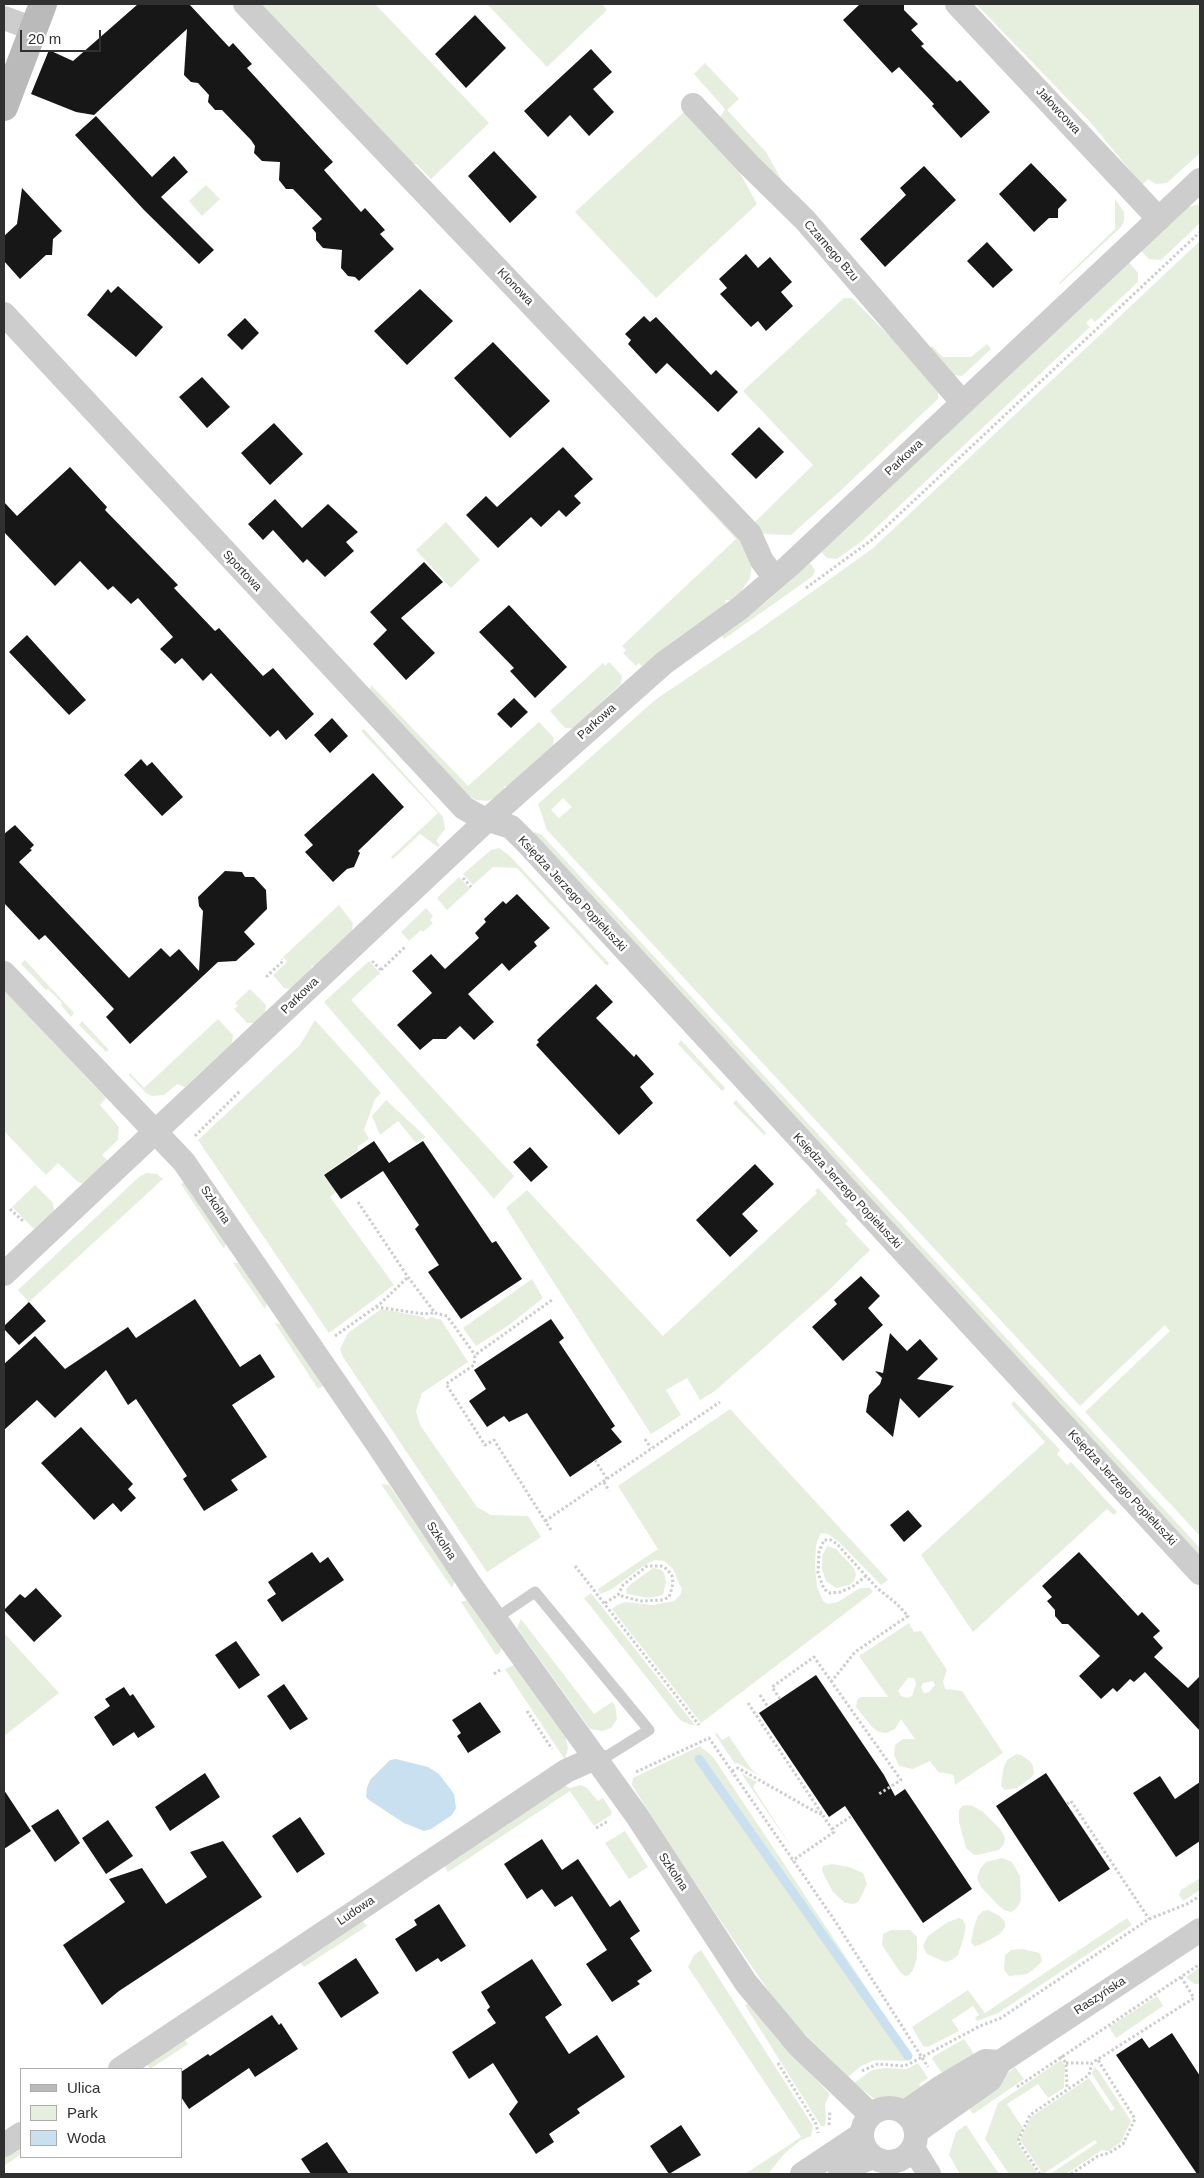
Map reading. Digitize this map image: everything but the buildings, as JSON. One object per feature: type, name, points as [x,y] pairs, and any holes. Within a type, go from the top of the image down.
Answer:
[{"type":"street","name":"Klonowa","points":[[245,4],[750,534],[762,561],[775,578]]},
{"type":"street","name":"Jałowcowa","points":[[957,4],[1159,218]]},
{"type":"street","points":[[4,18],[38,16],[4,107]]},
{"type":"street","name":"Czarnego Bzu","points":[[693,106],[805,220],[963,403]]},
{"type":"street","name":"Parkowa","points":[[4,1274],[487,820],[664,663],[724,621],[775,578],[1200,180]]},
{"type":"street","name":"Sportowa","points":[[4,314],[464,808],[487,820]]},
{"type":"street","name":"Księdza Jerzego Popiełuszki","points":[[487,820],[507,825],[519,835],[1200,1574]]},
{"type":"street","name":"Szkolna","points":[[4,973],[184,1162],[470,1584],[637,1816],[746,1983],[866,2124]]},
{"type":"street","name":"Ludowa","points":[[121,2068],[566,1771],[595,1758]]},
{"type":"street","name":"Raszyńska","points":[[911,2131],[941,2086],[985,2061],[1000,2062],[1200,1930]]},
{"type":"street","points":[[802,2174],[866,2124],[877,2111],[891,2108],[911,2131],[929,2174]]},
{"type":"street","points":[[866,2124],[865,2147],[889,2165]]},
{"type":"street","points":[[840,2174],[862,2162],[889,2165],[904,2158],[911,2131]]},
{"type":"street","points":[[4,2145],[20,2135]]},
{"type":"lane","points":[[495,1619],[535,1592],[649,1730],[609,1755],[595,1758]]},
{"type":"path","points":[[805,589],[873,540],[1200,232]]},
{"type":"path","points":[[381,970],[406,946]]},
{"type":"path","points":[[266,977],[283,962],[282,959]]},
{"type":"path","points":[[358,1202],[408,1277],[435,1313]]},
{"type":"path","points":[[332,1338],[376,1307],[408,1277]]},
{"type":"path","points":[[475,1355],[552,1300]]},
{"type":"path","points":[[376,1307],[447,1316],[475,1355],[474,1365],[446,1384],[485,1446],[494,1440],[551,1530]]},
{"type":"path","points":[[545,1521],[720,1402]]},
{"type":"path","points":[[645,1439],[651,1448]]},
{"type":"path","points":[[595,1460],[609,1491]]},
{"type":"path","points":[[831,1682],[855,1652],[908,1616],[897,1604],[877,1588],[837,1544],[831,1540],[824,1540],[819,1552],[818,1573],[824,1589],[830,1593],[840,1592],[852,1587],[866,1576]]},
{"type":"path","points":[[575,1566],[699,1725]]},
{"type":"path","points":[[604,1604],[618,1595],[623,1585],[647,1566],[661,1566],[667,1569],[672,1576],[673,1583],[669,1597],[663,1600],[640,1601],[618,1595]]},
{"type":"path","points":[[780,1700],[772,1688],[814,1657],[901,1780],[879,1794]]},
{"type":"path","points":[[494,1674],[500,1670]]},
{"type":"path","points":[[760,1695],[768,1707]]},
{"type":"path","points":[[748,1704],[772,1735],[834,1832],[792,1861]]},
{"type":"path","points":[[634,1774],[709,1738],[835,1921],[930,2069]]},
{"type":"path","points":[[732,1771],[738,1768],[823,1815]]},
{"type":"path","points":[[1067,1804],[1071,1801],[1098,1847],[1149,1919]]},
{"type":"path","points":[[832,1829],[852,1816]]},
{"type":"path","points":[[856,2075],[874,2065],[885,2063],[904,2066],[980,2026],[1001,2018],[1149,1919],[1187,1904],[1200,1896]]},
{"type":"path","points":[[1015,2088],[1200,1964]]},
{"type":"path","points":[[1066,2063],[1092,2063],[1098,2060],[1194,1998],[1181,1977]]},
{"type":"path","points":[[1061,2056],[1066,2063],[1067,2089]]},
{"type":"path","points":[[1071,2174],[1098,2156],[1109,2153],[1123,2144],[1136,2119],[1098,2060]]},
{"type":"path","points":[[1040,2174],[1018,2141],[1030,2115],[1089,2075],[1092,2063]]},
{"type":"path","points":[[819,2137],[830,2124],[830,2105]]},
{"type":"green space","points":[[258,4],[375,4],[489,123],[431,179],[416,164],[411,164]]},
{"type":"green space","points":[[487,4],[602,4],[607,10],[547,67]]},
{"type":"green space","points":[[976,4],[1200,4],[1200,153],[1167,183],[1156,184],[1148,179],[1142,185],[1091,123]]},
{"type":"green space","points":[[705,63],[739,99],[727,110],[766,152],[785,186],[718,121],[725,109],[694,74]]},
{"type":"green space","points":[[684,112],[740,173],[757,204],[656,298],[575,212]]},
{"type":"green space","points":[[206,185],[220,199],[202,216],[189,201]]},
{"type":"green space","points":[[1115,199],[1124,212],[1124,221],[1121,227],[1060,284],[1115,229]]},
{"type":"green space","points":[[1200,204],[1200,223],[1161,260],[1149,259],[1141,251],[1188,207]]},
{"type":"green space","points":[[1200,241],[1200,1536],[1085,1412],[1170,1331],[1165,1325],[1080,1406],[547,830],[538,804],[655,700],[760,629],[872,549]],"holes":[[[563,798],[572,807],[559,818],[551,810]]]},
{"type":"green space","points":[[1129,262],[1138,273],[1138,282],[1095,322],[1091,318],[1086,323],[1090,327],[862,541],[837,559],[827,558],[821,552]]},
{"type":"green space","points":[[844,298],[852,298],[913,360],[938,392],[938,399],[791,535],[763,534],[754,523],[813,465],[743,391]]},
{"type":"green space","points":[[987,344],[991,349],[962,376],[954,375],[928,349],[932,346],[943,357],[971,357]]},
{"type":"green space","points":[[592,384],[740,535],[752,563],[750,578],[740,593],[732,600],[726,600],[725,605],[642,666],[639,663],[636,666],[623,653],[626,650],[622,646],[736,539]]},
{"type":"green space","points":[[446,522],[480,560],[451,588],[416,550]]},
{"type":"green space","points":[[810,563],[815,570],[813,576],[724,639],[722,636],[766,602]]},
{"type":"green space","points":[[609,662],[622,676],[621,684],[573,728],[565,728],[550,711],[603,663],[605,666]]},
{"type":"green space","points":[[371,685],[468,786],[539,722],[554,738],[553,746],[508,788],[505,786],[505,789],[494,798],[488,801],[476,800],[465,794],[370,690]]},
{"type":"green space","points":[[364,729],[443,817],[445,829],[436,841],[440,845],[438,847],[420,834],[393,859],[391,857],[438,813],[361,731]]},
{"type":"green space","points":[[535,832],[542,835],[1200,1548],[1200,1556],[533,835]]},
{"type":"green space","points":[[499,848],[510,856],[609,963],[607,966],[517,868],[493,867],[473,885],[463,874],[491,850]]},
{"type":"green space","points":[[459,877],[470,889],[447,910],[437,898]]},
{"type":"green space","points":[[339,905],[353,923],[352,931],[314,967],[311,965],[312,969],[291,989],[284,988],[273,975],[287,962],[283,957]]},
{"type":"green space","points":[[426,908],[433,916],[430,920],[433,923],[423,932],[421,930],[409,941],[401,932]]},
{"type":"green space","points":[[25,960],[74,1013],[71,1017],[61,1005],[62,1003],[48,989],[46,990],[21,964]]},
{"type":"green space","points":[[369,961],[380,973],[351,1000],[514,1176],[494,1199],[324,1002]]},
{"type":"green space","points":[[250,989],[266,1005],[265,1013],[254,1023],[247,1023],[234,1009],[238,1006],[235,1003]]},
{"type":"green space","points":[[4,990],[106,1098],[100,1105],[119,1127],[118,1140],[102,1155],[108,1161],[84,1184],[78,1182],[58,1163],[46,1175],[4,1131]]},
{"type":"green space","points":[[218,1019],[233,1035],[232,1043],[185,1087],[177,1084],[164,1095],[152,1096],[146,1093],[129,1075],[130,1073],[144,1088]]},
{"type":"green space","points":[[315,1020],[381,1093],[375,1099],[364,1130],[369,1139],[357,1147],[359,1150],[323,1175],[336,1192],[330,1197],[394,1285],[329,1333],[198,1140],[300,1045]]},
{"type":"green space","points":[[82,1021],[109,1050],[106,1052],[79,1025]]},
{"type":"green space","points":[[681,1040],[725,1088],[722,1091],[678,1044]]},
{"type":"green space","points":[[386,1100],[426,1137],[416,1143],[398,1121],[380,1135],[372,1116]]},
{"type":"green space","points":[[736,1100],[766,1133],[764,1135],[733,1103]]},
{"type":"green space","points":[[146,1173],[157,1174],[163,1179],[29,1302],[18,1290],[139,1177]]},
{"type":"green space","points":[[184,1182],[227,1242],[224,1249],[181,1184]]},
{"type":"green space","points":[[35,1185],[53,1203],[54,1211],[34,1229],[12,1207]]},
{"type":"green space","points":[[818,1188],[848,1221],[845,1223],[870,1250],[827,1292],[715,1391],[700,1400],[687,1378],[666,1390],[681,1415],[651,1434],[506,1208],[527,1190],[663,1336],[817,1193],[815,1191]]},
{"type":"green space","points":[[233,1263],[240,1263],[267,1303],[265,1309]]},
{"type":"green space","points":[[532,1279],[543,1298],[509,1325],[476,1346],[463,1328]]},
{"type":"green space","points":[[381,1309],[424,1317],[426,1320],[431,1317],[441,1320],[468,1362],[422,1393],[416,1411],[420,1425],[477,1507],[491,1515],[528,1516],[541,1537],[487,1572],[343,1357],[340,1349],[348,1333]]},
{"type":"green space","points":[[275,1323],[282,1324],[323,1386],[318,1389]]},
{"type":"green space","points":[[1014,1401],[1060,1450],[1057,1454],[1067,1465],[1071,1462],[1117,1512],[1114,1515],[1107,1509],[973,1632],[921,1555],[1045,1442],[1011,1404]]},
{"type":"green space","points":[[730,1409],[888,1580],[881,1585],[839,1542],[828,1534],[821,1533],[816,1545],[815,1566],[817,1587],[823,1601],[828,1604],[838,1602],[860,1588],[870,1588],[873,1592],[701,1723],[612,1609],[625,1602],[653,1605],[674,1601],[682,1590],[673,1569],[664,1561],[655,1560],[646,1564],[612,1589],[600,1594],[598,1589],[658,1549],[618,1486]]},
{"type":"green space","points":[[381,1484],[389,1485],[455,1581],[452,1588]]},
{"type":"green space","points":[[827,1546],[836,1549],[854,1568],[856,1575],[854,1581],[849,1585],[836,1588],[826,1581],[822,1569],[822,1556]]},
{"type":"green space","points":[[653,1568],[662,1570],[664,1573],[666,1582],[663,1595],[649,1598],[627,1594],[626,1589],[631,1584]]},
{"type":"green space","points":[[591,1593],[695,1725],[680,1720],[584,1598]]},
{"type":"green space","points":[[467,1600],[502,1647],[496,1655],[461,1602]]},
{"type":"green space","points":[[521,1619],[594,1714],[612,1702],[615,1705],[617,1719],[611,1728],[603,1731],[590,1729],[517,1628]]},
{"type":"green space","points":[[909,1623],[914,1632],[921,1631],[947,1670],[943,1681],[945,1689],[962,1691],[1003,1753],[955,1785],[954,1776],[938,1772],[930,1761],[913,1769],[899,1766],[894,1755],[895,1745],[903,1739],[915,1739],[901,1719],[895,1729],[886,1733],[879,1732],[872,1727],[856,1707],[857,1700],[861,1697],[888,1697],[859,1656]],"holes":[[[908,1678],[914,1678],[916,1684],[912,1696],[907,1698],[901,1696],[898,1691]],[[933,1681],[935,1685],[929,1692],[924,1693],[921,1687],[923,1683]]]},
{"type":"green space","points":[[4,1633],[59,1693],[4,1736]]},
{"type":"green space","points":[[514,1665],[566,1738],[568,1748],[565,1760],[505,1669]]},
{"type":"green space","points":[[717,1733],[722,1740],[729,1736],[751,1769],[760,1776],[737,1763],[735,1764],[715,1734]]},
{"type":"green space","points":[[700,1746],[713,1757],[911,2055],[905,2061],[875,2060],[861,2066],[848,2077],[802,2031],[772,1996],[673,1851],[632,1785],[633,1778]]},
{"type":"green space","points":[[1016,1754],[1030,1761],[1034,1773],[1031,1778],[1017,1788],[1005,1790],[1001,1786],[1003,1770],[1007,1760]]},
{"type":"green space","points":[[741,1773],[757,1782],[753,1787],[794,1851]]},
{"type":"green space","points":[[562,1784],[570,1788],[581,1785],[587,1788],[598,1801],[603,1798],[612,1812],[611,1815],[594,1826],[570,1791],[448,1872],[444,1865]]},
{"type":"green space","points":[[962,1806],[973,1806],[983,1812],[1000,1829],[1005,1837],[1004,1844],[999,1850],[974,1855],[966,1848],[959,1822],[959,1810]]},
{"type":"green space","points":[[625,1831],[648,1867],[629,1879],[605,1843]]},
{"type":"green space","points":[[1002,1858],[1012,1862],[1020,1876],[1021,1900],[1017,1908],[1011,1912],[1004,1910],[998,1905],[981,1887],[977,1878],[980,1869],[986,1862]]},
{"type":"green space","points":[[832,1864],[849,1867],[863,1873],[867,1884],[859,1901],[854,1904],[845,1903],[833,1892],[822,1871],[823,1866]]},
{"type":"green space","points":[[1200,1878],[1200,1890],[1183,1901],[1179,1895],[1181,1890]]},
{"type":"green space","points":[[988,1910],[1000,1916],[1005,1922],[1005,1927],[1000,1934],[980,1945],[974,1946],[971,1942],[974,1927],[978,1916],[983,1911]]},
{"type":"green space","points":[[959,1918],[963,1920],[966,1926],[958,1955],[952,1960],[945,1962],[927,1954],[923,1946],[928,1936],[948,1922]]},
{"type":"green space","points":[[1127,1918],[1132,1925],[998,2013],[977,2021],[975,2018],[979,2015],[973,2006],[952,2020],[959,2031],[928,2047],[923,2046],[912,2027],[968,1990],[985,2013]]},
{"type":"green space","points":[[361,1919],[367,1926],[304,1967],[298,1960]]},
{"type":"green space","points":[[891,1930],[910,1930],[917,1937],[917,1958],[909,1975],[905,1976],[900,1972],[882,1945],[883,1934]]},
{"type":"green space","points":[[1022,1949],[1040,1953],[1042,1961],[1027,1974],[1009,1976],[1004,1970],[1005,1955],[1011,1950]]},
{"type":"green space","points":[[701,1950],[813,2126],[811,2136],[801,2140],[784,2154],[768,2174],[745,2174],[801,2137],[688,1967],[694,1955]]},
{"type":"green space","points":[[1200,1967],[1200,1984],[1194,1984],[1186,1977]]},
{"type":"green space","points":[[1157,1996],[1163,2006],[1116,2038],[1109,2027]]},
{"type":"green space","points":[[748,2004],[778,2040],[830,2094],[825,2104],[825,2126],[821,2126],[745,2005]]},
{"type":"green space","points":[[183,2037],[188,2044],[152,2068],[149,2068],[145,2061]]},
{"type":"green space","points":[[964,2039],[976,2057],[945,2077],[932,2059]]},
{"type":"green space","points":[[1061,2060],[1065,2066],[1064,2088],[1048,2098],[1038,2084],[1007,2104],[1023,2128],[1017,2143],[1038,2174],[1009,2174],[985,2139],[998,2103]]},
{"type":"green space","points":[[918,2063],[928,2078],[919,2084],[923,2092],[903,2100],[873,2098],[854,2083],[872,2070],[885,2068],[907,2069]]},
{"type":"green space","points":[[1015,2067],[1024,2079],[973,2114],[968,2107]]},
{"type":"green space","points":[[1094,2067],[1098,2070],[1131,2121],[1121,2142],[1108,2151],[1102,2150],[1066,2174],[1050,2174],[1097,2143],[1095,2140],[1043,2174],[1020,2140],[1031,2117],[1089,2078],[1111,2111],[1115,2109],[1092,2074]]},
{"type":"green space","points":[[966,2125],[999,2174],[960,2174],[949,2155],[956,2132]]},
{"type":"green space","points":[[20,2143],[20,2155],[4,2166],[4,2154]]},
{"type":"water","points":[[396,1759],[428,1767],[439,1774],[454,1794],[456,1808],[452,1815],[431,1829],[424,1831],[404,1823],[366,1797],[370,1780],[390,1760]]},
{"type":"waterway","points":[[699,1759],[908,2056]]}]
